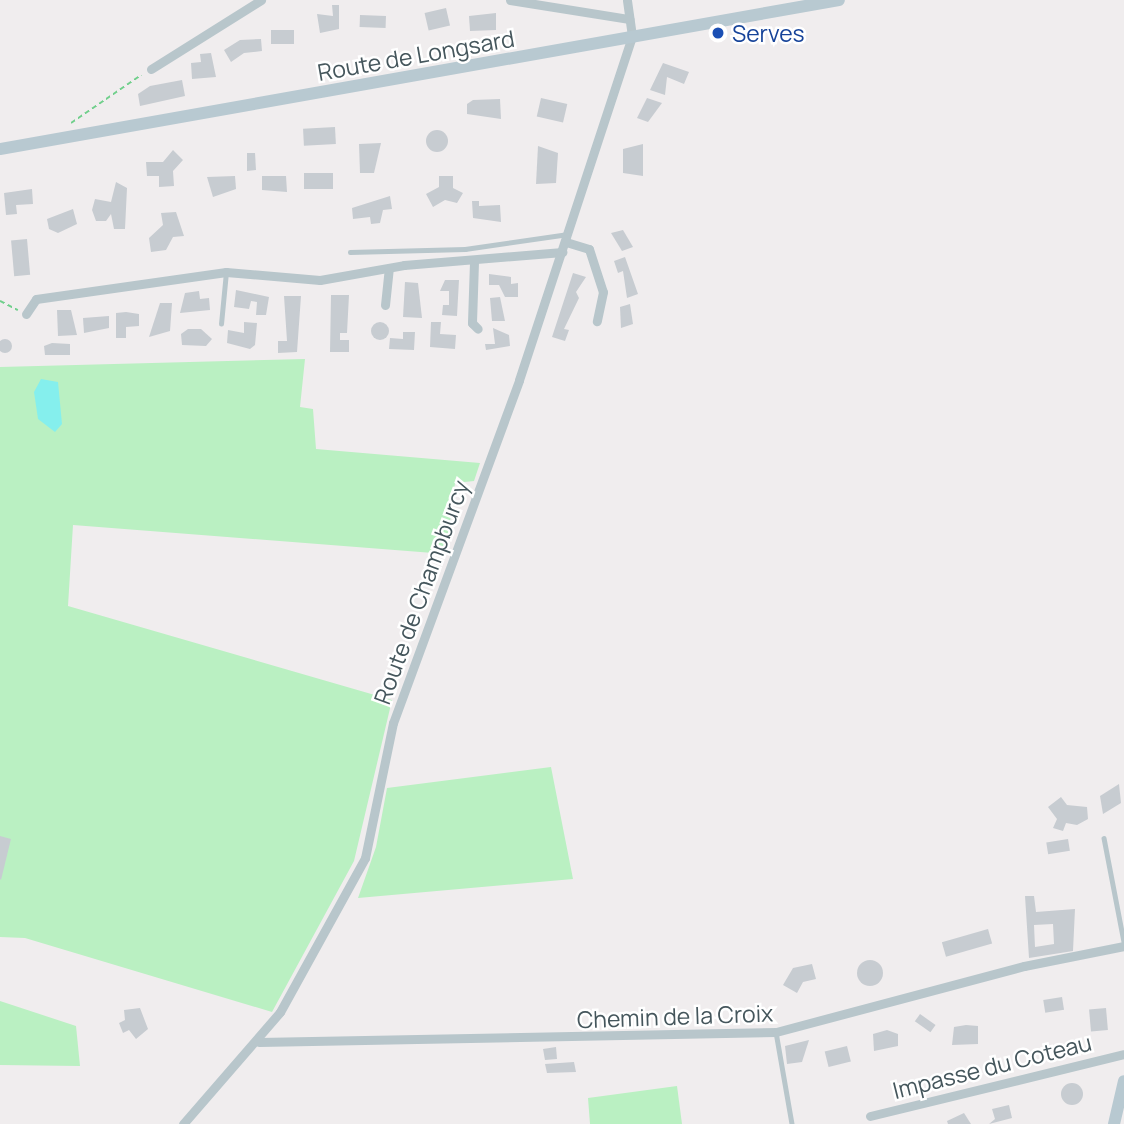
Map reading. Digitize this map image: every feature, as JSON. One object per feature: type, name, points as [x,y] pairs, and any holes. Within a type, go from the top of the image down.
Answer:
[{"type":"main road","name":"Route de Longsard","points":[[0,149],[839,0]]},
{"type":"main road","points":[[1114,1124],[1124,1080]]},
{"type":"street","points":[[151,69],[261,0]]},
{"type":"street","points":[[510,0],[629,19]]},
{"type":"street","points":[[627,0],[632,36]]},
{"type":"street","name":"Route de Champburcy","points":[[183,1124],[259,1042],[365,858],[393,723],[567,238],[632,36]]},
{"type":"street","points":[[567,238],[589,249],[603,292],[597,321]]},
{"type":"street","points":[[26,314],[36,299],[226,272],[320,280],[389,268],[562,252]]},
{"type":"street","points":[[474,262],[472,323],[478,329]]},
{"type":"street","points":[[385,305],[389,268]]},
{"type":"street","name":"Chemin de la Croix","points":[[259,1042],[776,1032],[1024,966],[1124,944]]},
{"type":"street","name":"Impasse du Coteau","points":[[870,1116],[1124,1054]]},
{"type":"lane","points":[[350,252],[465,248],[567,238]]},
{"type":"lane","points":[[221,324],[226,272]]},
{"type":"lane","points":[[1104,838],[1124,944]]},
{"type":"lane","points":[[776,1032],[792,1124]]},
{"type":"path","points":[[66,128],[151,69]]},
{"type":"path","points":[[0,301],[26,314]]},
{"type":"green space","points":[[305,359],[300,407],[313,409],[316,449],[480,463],[474,481],[455,483],[446,554],[73,525],[68,606],[392,700],[354,861],[272,1012],[25,938],[0,937],[0,367]]},
{"type":"green space","points":[[551,767],[573,879],[358,898],[376,847],[387,788]]},
{"type":"green space","points":[[0,1001],[76,1026],[80,1066],[0,1065]]},
{"type":"green space","points":[[677,1086],[682,1124],[590,1124],[588,1098]]},
{"type":"water","points":[[41,379],[58,382],[62,424],[55,432],[38,419],[34,392]]},
{"type":"building","points":[[332,5],[339,5],[339,29],[320,33],[317,14],[333,16]]},
{"type":"building","points":[[446,8],[450,26],[429,30],[425,13]]},
{"type":"building","points":[[496,13],[496,30],[470,31],[469,16]]},
{"type":"building","points":[[360,15],[386,16],[386,28],[360,27]]},
{"type":"building","points":[[271,30],[294,30],[294,44],[271,44]]},
{"type":"building","points":[[261,39],[262,51],[244,53],[231,62],[224,50],[240,40]]},
{"type":"building","points":[[211,53],[216,77],[192,79],[191,63],[201,62],[200,54]]},
{"type":"building","points":[[663,63],[689,72],[684,84],[667,77],[665,95],[650,90]]},
{"type":"building","points":[[182,80],[185,96],[140,106],[138,94],[150,86]]},
{"type":"building","points":[[541,98],[567,104],[563,123],[537,117]]},
{"type":"building","points":[[647,98],[662,103],[648,122],[637,118]]},
{"type":"building","points":[[500,99],[501,119],[467,114],[467,104],[473,100]]},
{"type":"building","points":[[335,127],[336,144],[304,146],[303,129]]},
{"type":"building","points":[[437,130],[445,133],[448,141],[445,149],[437,152],[429,149],[426,141],[429,133]]},
{"type":"building","points":[[381,143],[374,173],[360,173],[359,144]]},
{"type":"building","points":[[643,144],[643,176],[623,173],[623,149]]},
{"type":"building","points":[[538,146],[558,153],[556,183],[536,184]]},
{"type":"building","points":[[173,150],[183,160],[173,171],[174,186],[159,187],[159,176],[147,176],[146,162],[163,162]]},
{"type":"building","points":[[247,153],[255,153],[256,170],[247,171]]},
{"type":"building","points":[[304,173],[333,173],[333,189],[304,189]]},
{"type":"building","points":[[235,176],[236,189],[213,197],[207,177]]},
{"type":"building","points":[[262,176],[286,176],[287,192],[262,190]]},
{"type":"building","points":[[439,176],[453,176],[453,188],[463,193],[457,203],[445,200],[433,207],[426,194],[439,187]]},
{"type":"building","points":[[116,182],[127,188],[125,229],[114,229],[111,214],[106,221],[96,221],[92,210],[95,199],[111,202]]},
{"type":"building","points":[[32,189],[33,204],[16,205],[17,214],[6,215],[4,193]]},
{"type":"building","points":[[390,196],[392,209],[383,210],[380,223],[371,224],[370,217],[353,219],[352,208]]},
{"type":"building","points":[[472,201],[479,201],[479,206],[500,205],[501,222],[473,218]]},
{"type":"building","points":[[73,209],[77,224],[58,233],[49,229],[47,219]]},
{"type":"building","points":[[176,212],[184,236],[173,237],[166,250],[151,252],[149,238],[163,225],[161,213]]},
{"type":"building","points":[[623,230],[633,247],[622,251],[611,233]]},
{"type":"building","points":[[27,239],[30,275],[14,276],[11,240]]},
{"type":"building","points":[[625,257],[638,294],[627,298],[623,271],[618,273],[614,261]]},
{"type":"building","points":[[573,273],[586,277],[576,292],[579,298],[564,329],[569,330],[565,341],[552,337]]},
{"type":"building","points":[[489,274],[511,277],[511,284],[518,283],[518,297],[505,297],[499,285],[489,285]]},
{"type":"building","points":[[445,280],[459,280],[457,316],[442,315],[443,305],[449,305],[449,291],[440,291]]},
{"type":"building","points":[[405,282],[418,283],[422,318],[403,317]]},
{"type":"building","points":[[236,290],[269,297],[266,315],[256,315],[257,302],[251,301],[249,309],[234,307]]},
{"type":"building","points":[[199,291],[200,299],[209,298],[210,310],[180,313],[185,293]]},
{"type":"building","points":[[331,295],[349,295],[347,333],[340,333],[340,340],[349,340],[349,352],[330,352]]},
{"type":"building","points":[[284,296],[301,296],[297,352],[278,353],[278,341],[287,341]]},
{"type":"building","points":[[500,297],[505,321],[492,321],[490,298]]},
{"type":"building","points":[[160,303],[172,303],[170,331],[149,337]]},
{"type":"building","points":[[630,304],[633,324],[621,328],[620,307]]},
{"type":"building","points":[[57,310],[71,310],[77,335],[58,336]]},
{"type":"building","points":[[116,313],[139,314],[139,326],[126,327],[126,338],[116,338]]},
{"type":"building","points":[[109,316],[109,328],[84,333],[83,318]]},
{"type":"building","points":[[244,322],[257,323],[255,345],[250,349],[227,343],[228,330],[244,333]]},
{"type":"building","points":[[380,322],[386,325],[389,331],[386,337],[380,340],[374,337],[371,331],[374,325]]},
{"type":"building","points":[[431,322],[441,322],[440,334],[456,335],[455,349],[430,347]]},
{"type":"building","points":[[493,328],[509,335],[510,346],[486,350],[485,344],[495,344]]},
{"type":"building","points":[[188,329],[201,329],[212,339],[206,346],[182,345],[181,334]]},
{"type":"building","points":[[403,332],[415,332],[414,350],[389,349],[390,338],[403,339]]},
{"type":"building","points":[[5,339],[10,341],[10,351],[5,353],[0,351],[-2,346],[0,341]]},
{"type":"building","points":[[52,343],[70,344],[70,355],[45,355],[44,346]]},
{"type":"building","points":[[1119,784],[1121,803],[1103,814],[1100,796]]},
{"type":"building","points":[[1061,797],[1067,805],[1087,807],[1088,819],[1077,825],[1066,823],[1063,831],[1053,828],[1057,819],[1048,807]]},
{"type":"building","points":[[0,836],[11,839],[1,880],[0,879]]},
{"type":"building","points":[[1068,839],[1070,851],[1048,854],[1046,842]]},
{"type":"building","points":[[1025,896],[1034,896],[1036,912],[1075,909],[1073,951],[1029,958]],"holes":[[[1053,924],[1054,944],[1035,947],[1034,925]]]},
{"type":"building","points":[[988,929],[992,943],[946,957],[942,942]]},
{"type":"building","points":[[870,960],[879,964],[883,973],[879,982],[870,986],[861,982],[857,973],[861,964]]},
{"type":"building","points":[[812,964],[816,979],[803,982],[797,993],[783,985],[793,968]]},
{"type":"building","points":[[1062,997],[1064,1010],[1045,1013],[1043,1000]]},
{"type":"building","points":[[140,1008],[148,1029],[136,1039],[129,1030],[123,1033],[119,1023],[125,1020],[124,1010]]},
{"type":"building","points":[[1106,1008],[1108,1030],[1091,1031],[1089,1009]]},
{"type":"building","points":[[920,1014],[936,1025],[930,1032],[915,1021]]},
{"type":"building","points":[[978,1026],[978,1044],[952,1045],[954,1027]]},
{"type":"building","points":[[887,1030],[898,1034],[898,1046],[874,1051],[873,1034]]},
{"type":"building","points":[[809,1040],[802,1062],[787,1064],[785,1046]]},
{"type":"building","points":[[847,1046],[851,1062],[829,1067],[825,1052]]},
{"type":"building","points":[[556,1047],[557,1059],[545,1060],[543,1049]]},
{"type":"building","points":[[574,1062],[576,1072],[547,1073],[545,1064]]},
{"type":"building","points":[[1072,1083],[1080,1086],[1083,1094],[1080,1102],[1072,1105],[1064,1102],[1061,1094],[1064,1086]]},
{"type":"building","points":[[1009,1105],[1012,1118],[989,1124],[995,1119],[992,1109]]},
{"type":"building","points":[[964,1113],[971,1124],[948,1124],[947,1121]]},
{"type":"place","name":"Serves","points":[[718,33]]}]
